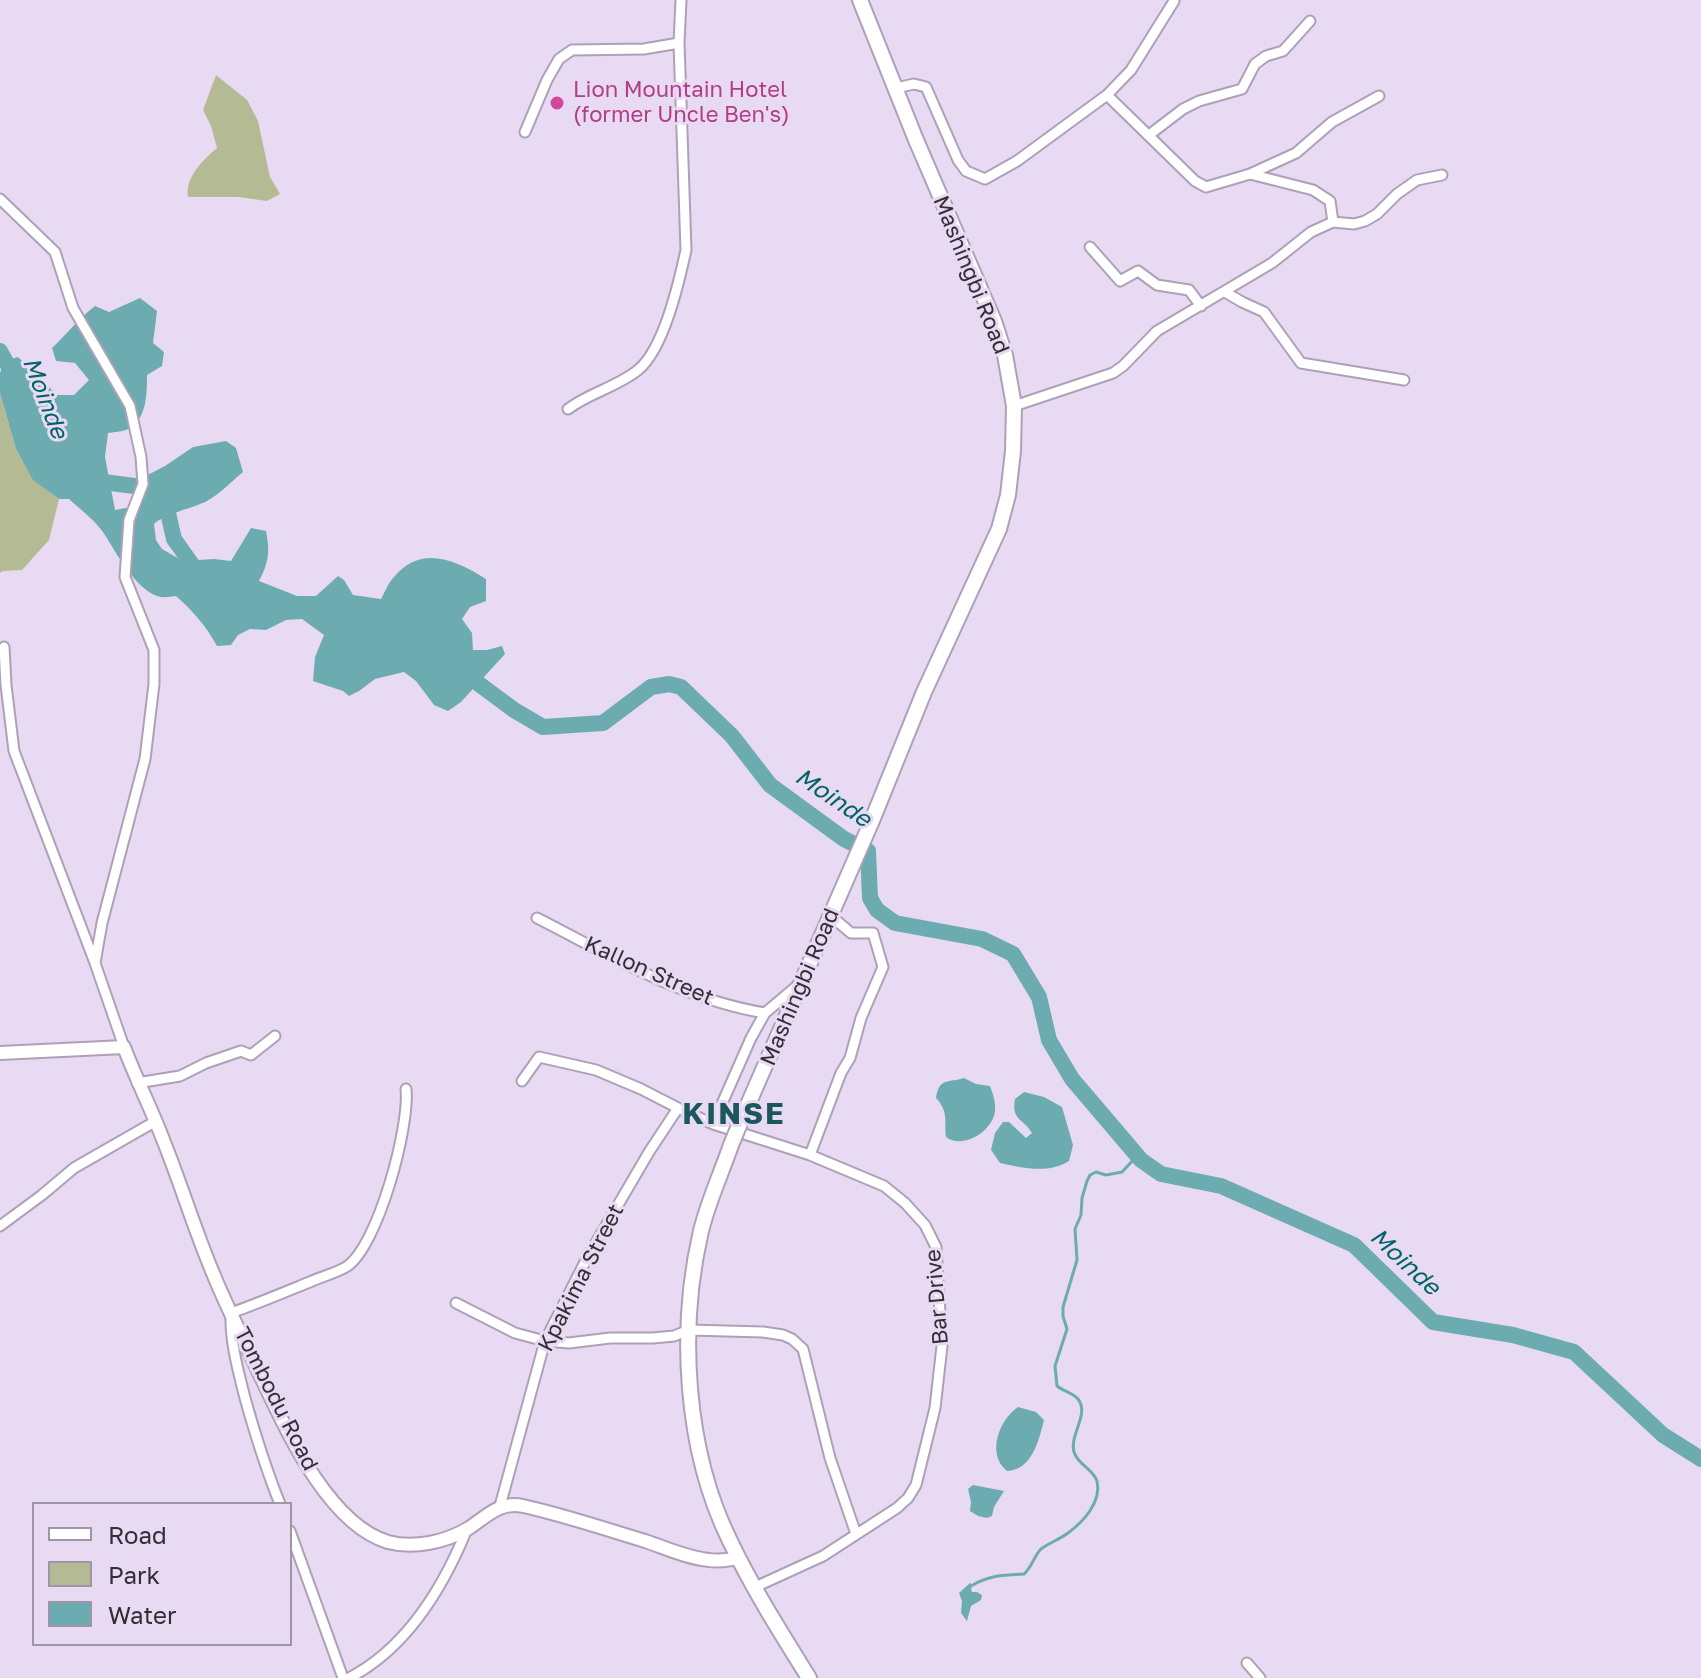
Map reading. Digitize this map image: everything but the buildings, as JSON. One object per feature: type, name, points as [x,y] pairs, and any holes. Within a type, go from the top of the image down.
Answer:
[{"type":"main road","name":"Mashingbi Road","points":[[689,1330],[702,1228],[731,1145],[871,823],[924,692],[999,529],[1008,495],[1014,406],[1005,355],[994,321],[860,0]]},
{"type":"main road","points":[[0,1053],[124,1047]]},
{"type":"main road","name":"Tombodu Road","points":[[124,1047],[156,1121],[214,1277],[305,1464],[338,1506],[374,1536],[390,1543],[418,1544],[442,1541],[467,1529],[500,1506]]},
{"type":"main road","points":[[689,1330],[689,1377],[695,1430],[710,1490],[730,1542],[753,1588],[809,1678]]},
{"type":"main road","points":[[500,1506],[521,1506],[712,1561],[739,1558]]},
{"type":"street","points":[[568,409],[638,371],[649,360],[671,308],[686,250],[679,43],[681,0]]},
{"type":"street","points":[[896,88],[914,84],[926,87],[958,160],[966,171],[985,179],[1017,161],[1107,95],[1131,70],[1174,1]]},
{"type":"street","points":[[1149,135],[1199,101],[1242,89],[1255,64],[1266,56],[1283,51],[1310,21]]},
{"type":"street","points":[[525,132],[559,59],[572,50],[644,49],[679,43]]},
{"type":"street","points":[[1107,95],[1195,181],[1206,187],[1250,174],[1296,153],[1332,122],[1379,96]]},
{"type":"street","points":[[1250,174],[1313,190],[1330,201],[1333,222]]},
{"type":"street","points":[[1014,406],[1113,373],[1157,331],[1272,263],[1311,232],[1333,222],[1354,224],[1365,221],[1417,180],[1442,175]]},
{"type":"street","points":[[0,199],[55,252],[73,308],[130,406],[141,457],[143,484],[129,520],[125,577],[154,650],[154,684],[145,759],[102,923],[95,963]]},
{"type":"street","points":[[1090,247],[1120,281],[1138,271],[1157,285],[1189,290],[1201,306]]},
{"type":"street","points":[[1225,292],[1264,312],[1301,363],[1404,380]]},
{"type":"street","points":[[4,647],[14,751],[124,1047]]},
{"type":"street","points":[[810,1155],[883,967],[873,933],[851,933],[831,916]]},
{"type":"street","name":"Kallon Street","points":[[537,918],[633,969],[698,997],[765,1013]]},
{"type":"street","points":[[713,1124],[765,1013],[800,984]]},
{"type":"street","points":[[137,1083],[180,1076],[241,1051],[251,1055],[275,1036]]},
{"type":"street","name":"Bar Drive","points":[[522,1081],[539,1057],[596,1070],[713,1124],[810,1155],[884,1186],[925,1225],[936,1247],[942,1346],[935,1408],[916,1485],[908,1498],[823,1556],[753,1588]]},
{"type":"street","points":[[279,1502],[240,1380],[231,1332],[231,1313],[347,1266],[361,1252],[391,1178],[406,1115],[406,1089]]},
{"type":"street","name":"Kpakima Street","points":[[500,1506],[545,1341],[587,1258],[678,1108]]},
{"type":"street","points":[[0,1226],[74,1168],[156,1121]]},
{"type":"street","points":[[456,1303],[515,1333],[545,1341],[569,1343],[610,1338],[653,1338],[674,1336],[689,1330],[763,1332],[783,1335],[798,1343],[803,1349],[830,1458],[856,1534]]},
{"type":"street","points":[[292,1536],[346,1678],[382,1657],[415,1622],[453,1563],[467,1529]]},
{"type":"street","points":[[1247,1663],[1260,1678]]},
{"type":"green space","points":[[216,75],[247,100],[258,121],[270,177],[280,194],[267,201],[239,197],[188,197],[192,176],[217,148],[203,110]]},
{"type":"green space","points":[[0,393],[16,449],[33,479],[59,499],[49,540],[22,570],[0,573]]},
{"type":"water","points":[[140,298],[157,311],[153,343],[164,352],[162,366],[147,375],[145,405],[139,419],[126,430],[108,433],[105,457],[115,510],[131,507],[140,479],[193,447],[226,441],[236,448],[243,472],[207,501],[154,524],[156,540],[162,549],[183,561],[231,561],[251,528],[266,531],[267,562],[259,581],[297,596],[316,596],[338,576],[353,595],[381,599],[392,579],[404,567],[427,558],[451,561],[475,572],[486,579],[486,601],[470,607],[462,619],[472,633],[473,650],[502,646],[505,654],[461,702],[448,711],[434,705],[416,681],[404,672],[375,679],[349,696],[313,681],[315,657],[324,635],[302,619],[286,620],[266,630],[250,629],[238,635],[231,645],[217,646],[199,619],[176,596],[157,596],[142,586],[88,516],[69,499],[59,499],[33,480],[16,449],[0,393],[0,373],[5,361],[18,357],[57,395],[74,395],[89,380],[75,363],[56,361],[52,348],[95,306],[109,312]]},
{"type":"water","points":[[964,1078],[990,1086],[995,1111],[983,1131],[961,1141],[946,1137],[944,1112],[936,1098],[942,1084]]},
{"type":"water","points":[[1024,1092],[1044,1097],[1062,1107],[1073,1145],[1069,1161],[1053,1168],[1026,1168],[1000,1163],[991,1150],[995,1133],[1003,1122],[1009,1122],[1026,1138],[1032,1133],[1019,1118],[1014,1106],[1015,1099]]},
{"type":"water","points":[[1018,1407],[1036,1412],[1044,1420],[1037,1445],[1028,1460],[1016,1469],[1007,1471],[997,1456],[996,1447],[1005,1420]]},
{"type":"water","points":[[973,1485],[1004,1491],[992,1516],[978,1516],[970,1511],[968,1489]]},
{"type":"water","points":[[970,1583],[973,1585],[972,1592],[982,1595],[981,1600],[971,1606],[967,1621],[961,1613],[959,1593]]},
{"type":"waterway","name":"Moinde","points":[[0,351],[16,380]]},
{"type":"waterway","name":"Moinde","points":[[88,480],[142,487],[153,485],[163,491],[174,539],[204,578]]},
{"type":"waterway","name":"Moinde","points":[[466,666],[479,684],[543,727],[603,723],[651,687],[669,684],[681,687],[732,736],[770,785],[844,839],[868,851],[870,898],[877,910],[895,923],[982,939],[1013,954],[1039,997],[1049,1040],[1072,1079],[1141,1160],[1161,1174],[1221,1186],[1354,1245],[1433,1322],[1513,1335],[1574,1352],[1663,1435],[1701,1459]]},
{"type":"waterway","points":[[973,1585],[991,1577],[1024,1574],[1041,1549],[1074,1528],[1094,1504],[1097,1481],[1079,1460],[1073,1445],[1081,1418],[1081,1405],[1076,1397],[1057,1386],[1055,1366],[1067,1329],[1063,1307],[1077,1260],[1075,1229],[1081,1215],[1087,1181],[1096,1172],[1106,1175],[1122,1172],[1137,1156]]},
{"type":"place","name":"Lion Mountain Hotel (former Uncle Ben's)","points":[[557,103]]},
{"type":"district","name":"KINSE","points":[[734,1114]]}]
